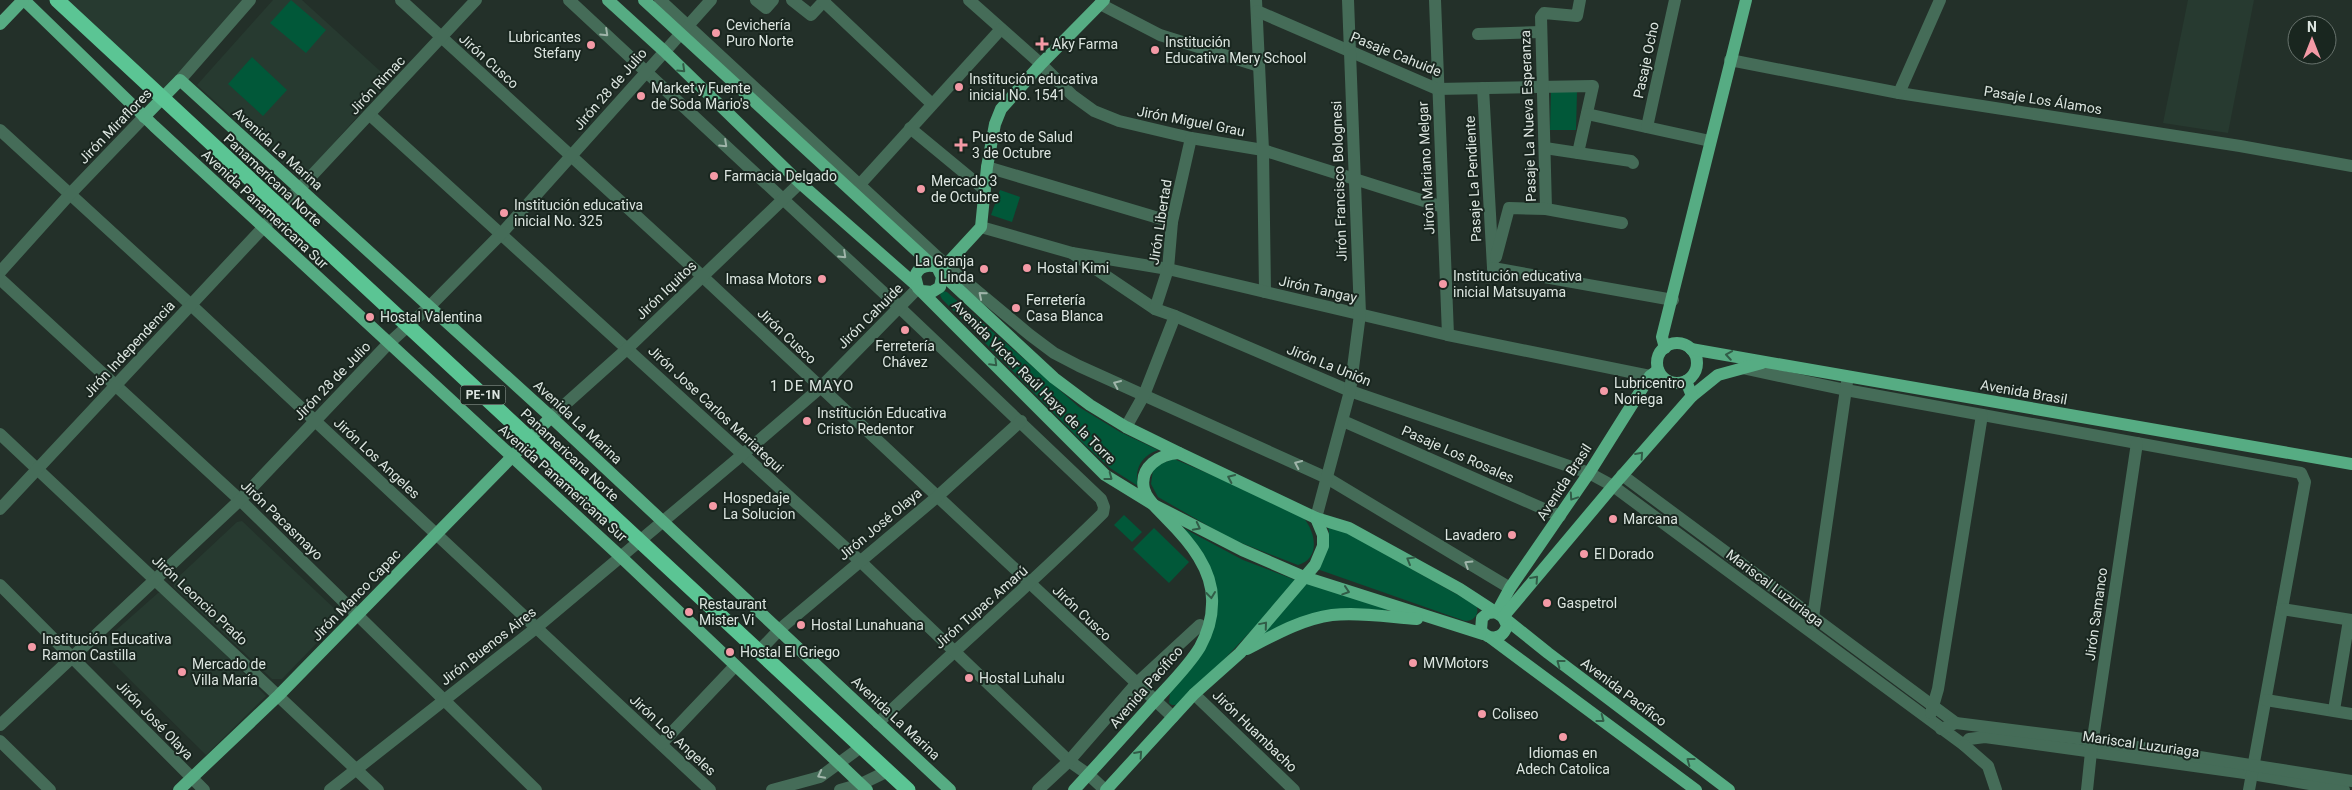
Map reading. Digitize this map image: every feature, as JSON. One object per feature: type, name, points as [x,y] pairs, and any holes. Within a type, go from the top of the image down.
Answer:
[{"type":"highway","name":"Panamericana Norte","points":[[58,0],[908,790]]},
{"type":"main road","points":[[0,24],[23,0]]},
{"type":"main road","name":"Avenida Panamericana Sur","points":[[23,0],[144,117],[621,557],[864,787]]},
{"type":"main road","name":"Avenida Victor Raúl Haya de la Torre","points":[[608,0],[664,51],[800,183],[919,288],[1105,475],[1154,505]]},
{"type":"main road","name":"Avenida Victor Raúl Haya de la Torre","points":[[644,0],[683,29],[856,188],[1054,378],[1090,405],[1126,427],[1179,453]]},
{"type":"main road","points":[[1746,0],[1710,141],[1673,300],[1662,337],[1664,348],[1654,373],[1672,382],[1718,375],[1767,362]]},
{"type":"main road","points":[[939,268],[942,282],[936,290],[932,292],[919,288],[915,276],[919,269],[939,268],[981,227],[987,167],[995,124],[1001,109],[1041,64],[1102,2]]},
{"type":"main road","name":"Jirón Miraflores","points":[[144,117],[180,80]]},
{"type":"main road","name":"Avenida La Marina","points":[[180,80],[430,306],[780,628],[950,790]]},
{"type":"main road","points":[[1664,348],[1678,344],[1691,349],[1697,362],[1696,371],[1688,380]]},
{"type":"main road","name":"Avenida Brasil","points":[[1691,349],[2352,464]]},
{"type":"main road","name":"Avenida Brasil","points":[[1500,614],[1510,588],[1589,473],[1654,373]]},
{"type":"main road","points":[[1500,614],[1692,396],[1718,375]]},
{"type":"main road","points":[[1688,380],[1692,396]]},
{"type":"main road","name":"Jirón Manco Capac","points":[[179,790],[279,696],[551,417]]},
{"type":"main road","points":[[1179,453],[1160,457],[1147,470],[1144,488],[1154,505],[1242,550],[1304,577],[1487,636],[1504,633],[1506,625],[1500,614]]},
{"type":"main road","name":"Avenida Pacífico","points":[[1179,453],[1316,518],[1358,533],[1500,614],[1548,653],[1729,790]]},
{"type":"main road","name":"Avenida Pacífico","points":[[1074,790],[1182,670],[1199,648],[1208,630],[1212,603],[1210,582],[1199,558],[1184,536],[1154,505]]},
{"type":"main road","points":[[1105,790],[1194,694],[1240,653],[1320,557],[1323,535],[1316,518]]},
{"type":"main road","points":[[1500,614],[1488,613],[1482,618],[1480,626],[1487,636],[1696,790]]},
{"type":"main road","points":[[1240,653],[1300,624],[1332,615],[1364,614],[1438,621]]},
{"type":"street","name":"Jirón Miraflores","points":[[180,80],[250,0]]},
{"type":"street","name":"Jirón Cusco","points":[[401,0],[702,276],[1173,717]]},
{"type":"street","name":"Jirón Rimac","points":[[282,210],[476,0]]},
{"type":"street","points":[[570,0],[1021,421]]},
{"type":"street","points":[[660,0],[683,29]]},
{"type":"street","name":"Jirón 28 de Julio","points":[[0,725],[240,500],[388,344],[430,306],[502,233],[711,0]]},
{"type":"street","points":[[756,0],[766,8],[773,0]]},
{"type":"street","points":[[792,0],[811,15],[824,1],[932,104]]},
{"type":"street","name":"Jirón Miguel Grau","points":[[969,0],[1072,94],[1094,111],[1119,121],[1191,138],[1263,150],[1443,208]]},
{"type":"street","name":"Jirón Francisco Bolognesi","points":[[1316,518],[1350,391],[1360,314],[1348,0]]},
{"type":"street","name":"Jirón Mariano Melgar","points":[[1435,0],[1448,335]]},
{"type":"street","name":"Pasaje La Nueva Esperanza","points":[[1546,210],[1541,17],[1544,13],[1577,16],[1580,0]]},
{"type":"street","name":"Pasaje Ocho","points":[[1647,127],[1675,0]]},
{"type":"street","points":[[1899,92],[1940,0]]},
{"type":"street","points":[[1102,2],[1160,35],[1259,66]]},
{"type":"street","points":[[1257,5],[1263,150],[1265,292]]},
{"type":"street","name":"Pasaje Cahuide","points":[[1257,5],[1350,52],[1437,89],[1593,86],[1587,114]]},
{"type":"street","points":[[856,188],[1001,29]]},
{"type":"street","points":[[1478,34],[1541,32]]},
{"type":"street","name":"Pasaje Los Álamos","points":[[1730,60],[1899,92],[2240,146],[2352,166]]},
{"type":"street","name":"Pasaje La Pendiente","points":[[1483,88],[1494,268]]},
{"type":"street","points":[[1578,153],[1587,114],[1710,141]]},
{"type":"street","name":"Jirón Jose Carlos Mariategui","points":[[370,115],[502,233],[742,455],[860,561],[1069,761],[1089,775],[1105,790]]},
{"type":"street","name":"Jirón Miraflores","points":[[0,272],[71,193],[144,117]]},
{"type":"street","points":[[910,128],[984,190]]},
{"type":"street","name":"Jirón Los Angeles","points":[[0,130],[71,193],[710,790]]},
{"type":"street","name":"Jirón Libertad","points":[[1154,310],[1168,269],[1172,222],[1191,138]]},
{"type":"street","points":[[1545,148],[1631,161],[1633,163]]},
{"type":"street","points":[[987,167],[1172,222]]},
{"type":"street","name":"Jirón Iquitos","points":[[551,417],[628,348],[800,183]]},
{"type":"street","points":[[1622,223],[1546,210],[1509,208],[1494,268],[1673,300]]},
{"type":"street","name":"Jirón Independencia","points":[[0,509],[190,304],[282,210]]},
{"type":"street","name":"Jirón Tangay","points":[[981,227],[1072,253],[1168,269],[1448,335],[1654,373]]},
{"type":"street","name":"Jirón La Unión","points":[[1072,253],[1154,310],[1175,316],[1350,391],[1589,473]]},
{"type":"street","points":[[939,268],[1054,353],[1144,396],[1327,478],[1510,588]]},
{"type":"street","name":"Jirón Pacasmayo","points":[[0,279],[240,500],[536,790]]},
{"type":"street","name":"Jirón Cahuide","points":[[663,522],[820,388],[919,288]]},
{"type":"street","points":[[1126,427],[1144,396],[1175,316]]},
{"type":"street","points":[[1742,368],[1846,390],[2301,473],[2305,482],[2250,790]]},
{"type":"street","points":[[1811,634],[1848,377]]},
{"type":"street","points":[[1928,719],[1934,706],[1982,415]]},
{"type":"street","name":"Jirón José Olaya","points":[[759,651],[780,628],[938,496],[1021,421]]},
{"type":"street","name":"Jirón Tupac Amarú","points":[[878,723],[954,650],[1030,585],[1103,514],[1104,507],[1101,499],[1021,421]]},
{"type":"street","name":"Pasaje Los Rosales","points":[[1343,421],[1560,516]]},
{"type":"street","name":"Jirón Leoncio Prado","points":[[0,434],[358,769],[378,790]]},
{"type":"street","name":"Jirón Samanco","points":[[2087,790],[2137,443]]},
{"type":"street","name":"Mariscal Luzuriaga","points":[[1589,473],[1613,486],[1941,730],[1964,745],[1969,739],[1984,737],[2092,746]]},
{"type":"street","name":"Mariscal Luzuriaga","points":[[1622,475],[1956,723],[2092,746],[2352,781]]},
{"type":"street","name":"Jirón Buenos Aires","points":[[330,790],[536,628],[663,522]]},
{"type":"street","name":"Jirón José Olaya","points":[[0,585],[73,656],[204,790]]},
{"type":"street","points":[[2282,609],[2351,620],[2334,710]]},
{"type":"street","points":[[1038,790],[1069,761],[1136,684],[1200,625]]},
{"type":"street","points":[[661,744],[735,666]]},
{"type":"street","name":"Jirón Huambacho","points":[[1194,694],[1294,790]]},
{"type":"street","points":[[2266,700],[2352,714]]},
{"type":"street","points":[[1941,730],[1956,723]]},
{"type":"street","points":[[0,741],[50,790]]},
{"type":"street","points":[[1964,745],[1988,766],[1995,780],[1996,790]]},
{"type":"street","points":[[772,790],[820,777],[861,748]]},
{"type":"street","name":"Mariscal Luzuriaga","points":[[2253,769],[2344,790]]},
{"type":"street","points":[[840,790],[864,787],[888,771]]},
{"type":"shaded area","points":[[62,0],[249,0],[155,101]]},
{"type":"shaded area","points":[[273,0],[302,0],[390,80],[301,180],[197,85]]},
{"type":"shaded area","points":[[2188,0],[2254,0],[2228,133],[2163,123]]},
{"type":"shaded area","points":[[242,521],[338,612],[339,620],[282,679],[272,679],[174,587],[175,580],[237,522]]},
{"type":"shaded area","name":"Mercado de Villa María","points":[[164,592],[266,696],[206,755],[97,647],[158,593]]},
{"type":"green space","points":[[291,0],[326,30],[306,53],[270,23]]},
{"type":"green space","points":[[252,57],[287,90],[263,116],[228,84]]},
{"type":"green space","points":[[1551,91],[1577,91],[1576,130],[1550,130]]},
{"type":"green space","points":[[1000,190],[1020,197],[1012,222],[991,215]]},
{"type":"green space","points":[[943,291],[947,292],[1079,407],[1120,432],[1158,450],[1147,456],[1140,464],[1137,474],[1138,486],[1110,468],[1085,445],[942,299],[940,295]]},
{"type":"green space","points":[[1174,459],[1297,511],[1312,532],[1314,548],[1311,555],[1306,561],[1298,565],[1231,539],[1158,497],[1151,484],[1153,470],[1157,465]]},
{"type":"green space","points":[[1124,515],[1142,532],[1132,542],[1114,525]]},
{"type":"green space","points":[[1326,521],[1476,605],[1476,616],[1472,620],[1465,621],[1317,569],[1328,546],[1329,534]]},
{"type":"green space","points":[[1154,528],[1189,562],[1169,583],[1133,549]]},
{"type":"green space","points":[[1183,528],[1243,560],[1298,581],[1185,701],[1180,705],[1172,705],[1169,703],[1170,693],[1196,663],[1217,614]]},
{"type":"green space","points":[[1306,583],[1387,609],[1386,611],[1366,609],[1256,640]]},
{"type":"place","name":"Cevichería Puro Norte","points":[[716,33]]},
{"type":"place","name":"Aky Farma","points":[[1042,44]]},
{"type":"place","name":"Lubricantes Stefany","points":[[591,45]]},
{"type":"place","name":"Institución Educativa Mery School","points":[[1155,50]]},
{"type":"place","name":"Institución educativa inicial No. 1541","points":[[959,87]]},
{"type":"place","name":"Market y Fuente de Soda Mario's","points":[[641,96]]},
{"type":"place","name":"Puesto de Salud 3 de Octubre","points":[[961,145]]},
{"type":"place","name":"Farmacia Delgado","points":[[714,176]]},
{"type":"place","name":"Mercado 3 de Octubre","points":[[921,189]]},
{"type":"place","name":"Institución educativa inicial No. 325","points":[[504,213]]},
{"type":"place","name":"Hostal Kimi","points":[[1027,268]]},
{"type":"place","name":"La Granja Linda","points":[[984,269]]},
{"type":"place","name":"Imasa Motors","points":[[822,279]]},
{"type":"place","name":"Institución educativa inicial Matsuyama","points":[[1443,284]]},
{"type":"place","name":"Ferretería Casa Blanca","points":[[1016,308]]},
{"type":"place","name":"Hostal Valentina","points":[[370,317]]},
{"type":"place","name":"Ferretería Chávez","points":[[905,330]]},
{"type":"place","name":"Lubricentro Noriega","points":[[1604,391]]},
{"type":"place","name":"Institución Educativa Cristo Redentor","points":[[807,421]]},
{"type":"place","name":"Hospedaje La Solucion","points":[[713,506]]},
{"type":"place","name":"Marcana","points":[[1613,519]]},
{"type":"place","name":"Lavadero","points":[[1512,535]]},
{"type":"place","name":"El Dorado","points":[[1584,554]]},
{"type":"place","name":"Gaspetrol","points":[[1547,603]]},
{"type":"place","name":"Restaurant Mister Vi","points":[[689,612]]},
{"type":"place","name":"Hostal Lunahuana","points":[[801,625]]},
{"type":"place","name":"Institución Educativa Ramon Castilla","points":[[32,647]]},
{"type":"place","name":"Hostal El Griego","points":[[730,652]]},
{"type":"place","name":"MVMotors","points":[[1413,663]]},
{"type":"place","name":"Mercado de Villa María","points":[[182,672]]},
{"type":"place","name":"Hostal Luhalu","points":[[969,678]]},
{"type":"place","name":"Coliseo","points":[[1482,714]]},
{"type":"place","name":"Idiomas en Adech Catolica","points":[[1563,737]]},
{"type":"district","name":"1 DE MAYO","points":[[812,386]]}]
